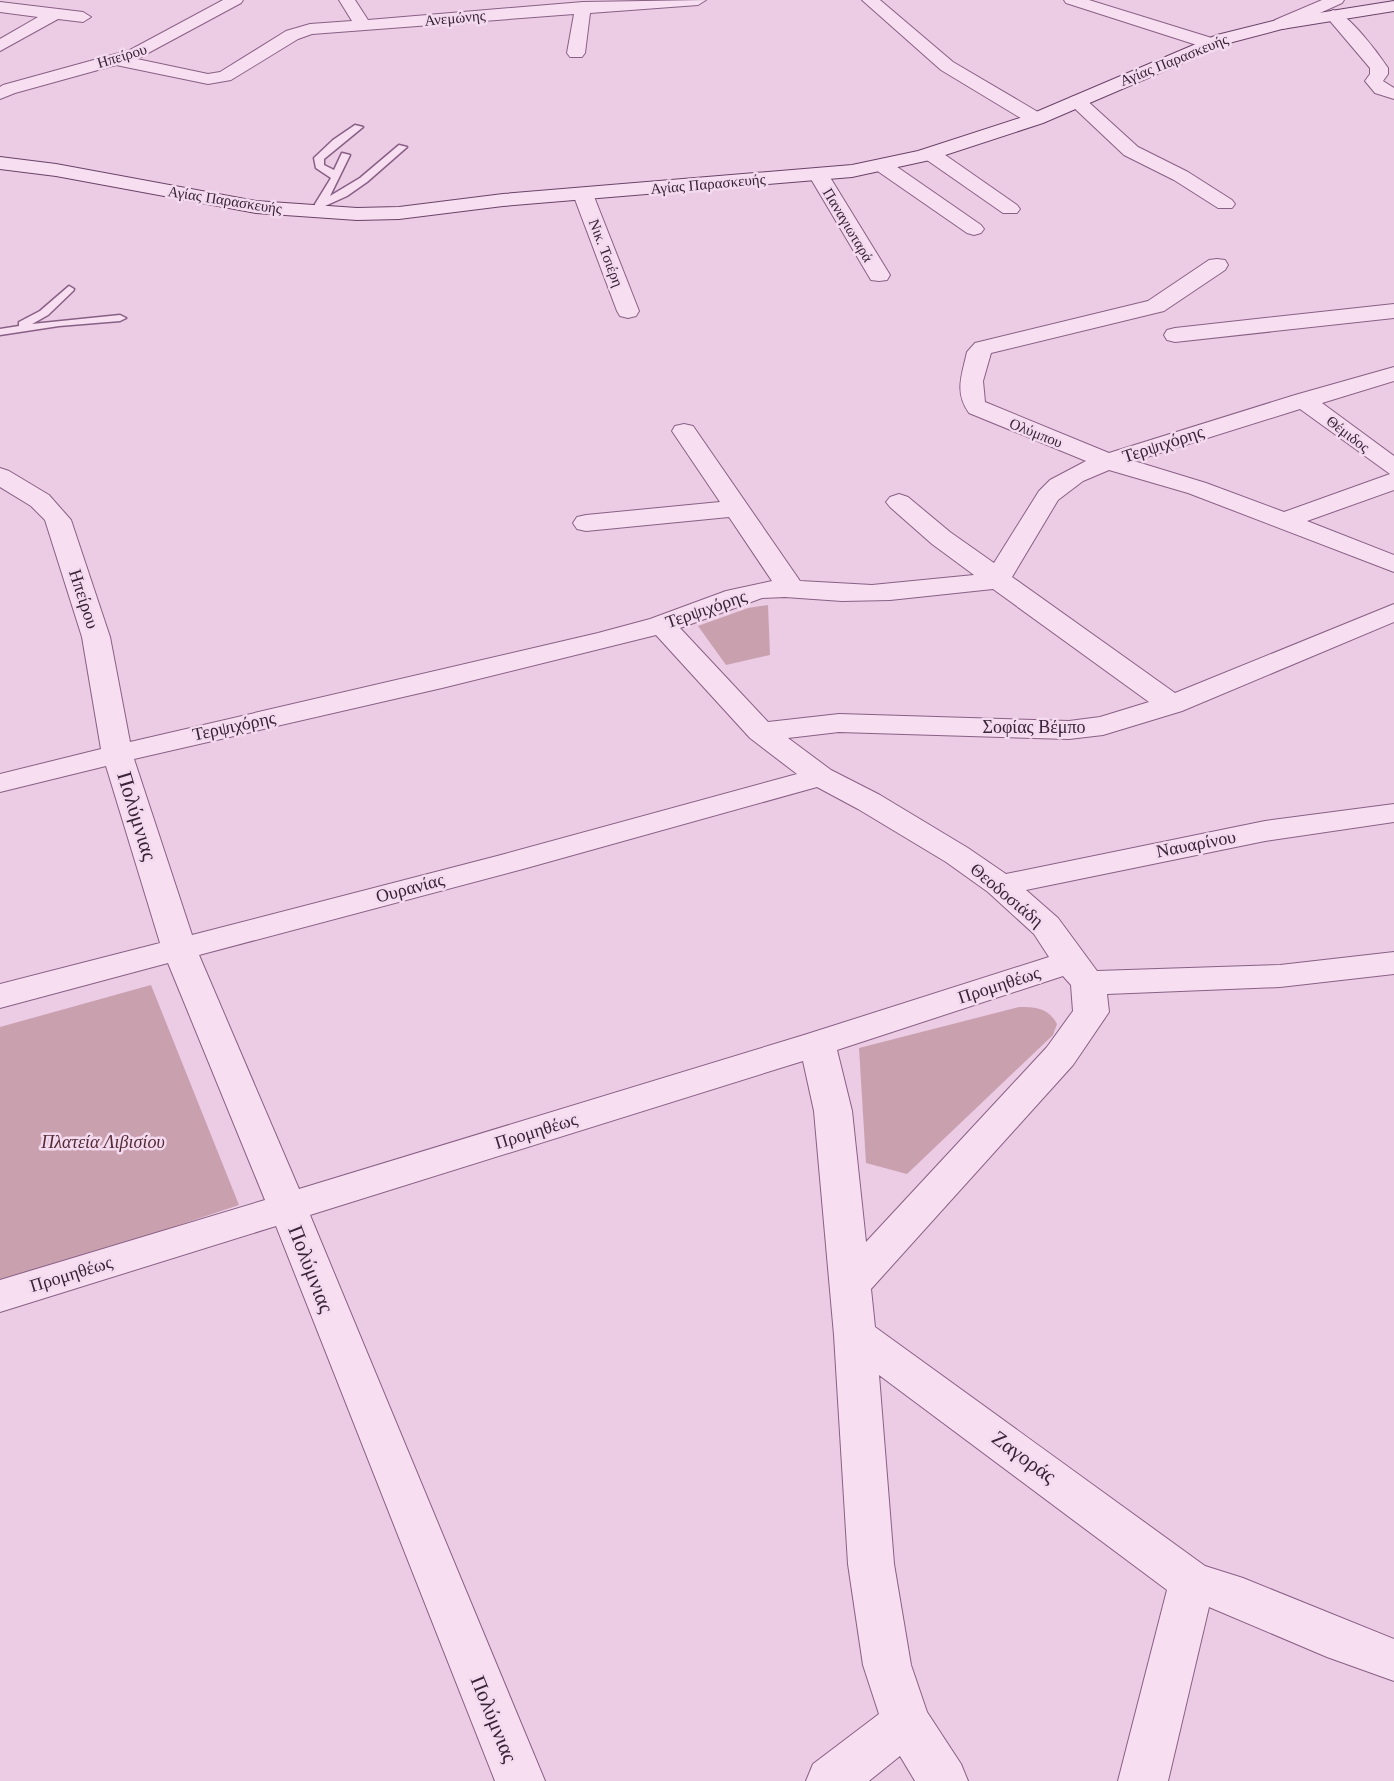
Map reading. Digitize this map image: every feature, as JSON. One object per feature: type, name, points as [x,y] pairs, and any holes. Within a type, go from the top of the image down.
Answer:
[{"type":"street","name":"Ηπείρου","points":[[3,88],[117,60],[155,45],[217,8],[235,0]]},
{"type":"street","points":[[347,0],[363,25]]},
{"type":"street","points":[[526,0],[550,7],[577,8],[576,53]]},
{"type":"street","points":[[642,0],[664,2]]},
{"type":"street","name":"Ανεμώνης","points":[[117,60],[216,77],[300,31],[698,0]]},
{"type":"street","points":[[870,0],[947,66],[1036,119]]},
{"type":"street","points":[[1072,0],[1209,43]]},
{"type":"street","name":"Αγίας Παρασκευής","points":[[0,163],[71,173],[236,204],[399,213],[503,200],[818,174],[883,166],[931,154],[1036,119],[1209,43],[1335,8],[1394,6]]},
{"type":"street","points":[[0,7],[83,17]]},
{"type":"street","points":[[1335,8],[1379,68],[1379,74],[1374,81],[1377,86],[1394,94]]},
{"type":"street","points":[[0,46],[56,13]]},
{"type":"street","points":[[1371,57],[1394,59]]},
{"type":"street","points":[[1077,101],[1131,151],[1180,176],[1224,204]]},
{"type":"street","points":[[931,154],[1010,209]]},
{"type":"street","points":[[883,166],[974,229]]},
{"type":"street","name":"Παναγιωταρά","points":[[818,174],[879,275]]},
{"type":"street","name":"Νικ. Τσιέρη","points":[[583,194],[628,311]]},
{"type":"street","name":"Ολύμπου","points":[[1217,265],[1156,306],[990,345],[978,352],[970,397],[977,408],[1110,462],[1197,488],[1394,564]]},
{"type":"street","points":[[1175,335],[1394,311]]},
{"type":"street","name":"Τερψιχόρης","points":[[0,783],[117,752],[424,684],[661,624],[736,596],[764,590],[791,588],[805,591],[864,593],[929,589],[997,580],[1053,489],[1067,480],[1110,462],[1303,400],[1394,374]]},
{"type":"street","name":"Θέμιδος","points":[[1303,400],[1394,468]]},
{"type":"street","points":[[684,431],[791,588]]},
{"type":"street","name":"Ηπείρου","points":[[0,476],[44,505],[54,513],[58,520],[96,637],[117,752]]},
{"type":"street","points":[[1284,521],[1394,481]]},
{"type":"street","points":[[899,502],[940,538],[1172,705]]},
{"type":"street","points":[[586,523],[738,508]]},
{"type":"street","name":"Σοφίας Βέμπο","points":[[761,732],[839,723],[1069,730],[1102,726],[1172,705],[1394,612]]},
{"type":"street","name":"Θεοδοσιάδη","points":[[661,624],[761,732],[820,777],[869,802],[957,855],[1000,885],[1046,926],[1079,973],[1091,1012],[1060,1056],[849,1286]]},
{"type":"street","name":"Πολύμνιας","points":[[117,752],[179,948],[288,1208],[520,1781]]},
{"type":"street","name":"Ουρανίας","points":[[0,996],[512,862],[820,777]]},
{"type":"street","name":"Ναυαρίνου","points":[[1000,885],[1265,831],[1394,813]]},
{"type":"street","name":"Προμηθέως","points":[[0,1296],[817,1044],[1079,973],[1262,977],[1359,970],[1394,963]]},
{"type":"street","points":[[817,1044],[833,1111],[855,1335],[871,1564],[886,1665],[906,1722],[943,1781]]},
{"type":"street","name":"Ζαγοράς","points":[[855,1335],[1192,1582]]},
{"type":"street","points":[[1143,1781],[1192,1582],[1227,1592],[1344,1642],[1394,1660]]},
{"type":"street","points":[[831,1781],[906,1722]]},
{"type":"lane","points":[[336,178],[331,172],[319,166],[319,158],[336,142],[358,127]]},
{"type":"lane","points":[[318,208],[342,197],[366,180],[402,147]]},
{"type":"lane","points":[[318,208],[336,178],[345,155]]},
{"type":"lane","points":[[6,331],[44,313],[69,289]]},
{"type":"lane","points":[[6,331],[59,323],[120,318]]},
{"type":"green space","points":[[768,605],[770,655],[726,665],[698,626],[748,608]]},
{"type":"green space","name":"Πλατεία Λιβισίου","points":[[151,985],[239,1205],[0,1285],[0,1027]]},
{"type":"green space","points":[[1019,1007],[1037,1008],[1050,1015],[1057,1024],[1053,1035],[907,1174],[866,1163],[859,1048]]}]
